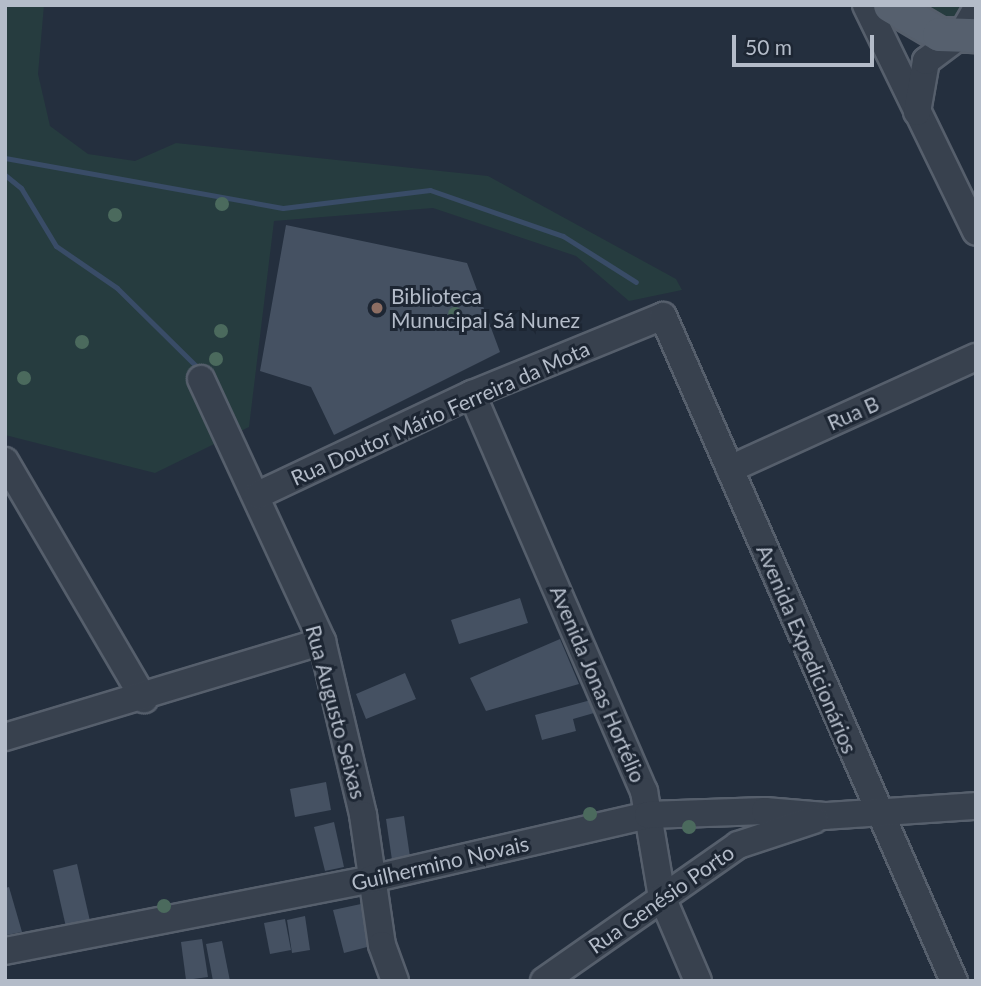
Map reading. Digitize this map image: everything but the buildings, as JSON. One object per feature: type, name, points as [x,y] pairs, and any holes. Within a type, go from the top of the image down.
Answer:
[{"type":"main road","points":[[890,5],[939,34],[971,26]]},
{"type":"street","points":[[866,5],[976,232]]},
{"type":"street","points":[[916,112],[926,61],[971,26]]},
{"type":"street","name":"Rua Doutor Mário Ferreira da Mota","points":[[258,495],[472,394],[663,316]]},
{"type":"street","name":"Avenida Expedicionários","points":[[663,316],[878,814],[954,981]]},
{"type":"street","name":"Rua B","points":[[730,469],[976,357]]},
{"type":"street","name":"Rua Augusto Seixas","points":[[201,379],[258,495],[322,640],[372,879],[382,945],[395,981]]},
{"type":"street","name":"Avenida Jonas Hortélio","points":[[472,394],[644,791],[662,897],[698,981]]},
{"type":"street","points":[[5,461],[144,699]]},
{"type":"street","points":[[5,737],[144,699],[322,640]]},
{"type":"street","name":"Guilhermino Novais","points":[[5,951],[372,879],[648,815],[754,810],[825,816],[976,806]]},
{"type":"street","name":"Rua Genésio Porto","points":[[544,981],[738,845],[825,816]]},
{"type":"green space","points":[[5,5],[44,5],[38,74],[50,126],[88,154],[135,161],[176,143],[488,176],[676,279],[682,290],[629,301],[576,256],[433,208],[274,221],[249,427],[155,473],[5,435]]},
{"type":"green space","points":[[912,5],[971,5],[949,24]]},
{"type":"waterway","points":[[5,158],[283,208],[430,190],[563,236],[636,282]]},
{"type":"waterway","points":[[5,175],[21,188],[56,246],[117,288],[196,366]]},
{"type":"place","name":"Biblioteca Munucipal Sá Nunez","points":[[377,308]]}]
